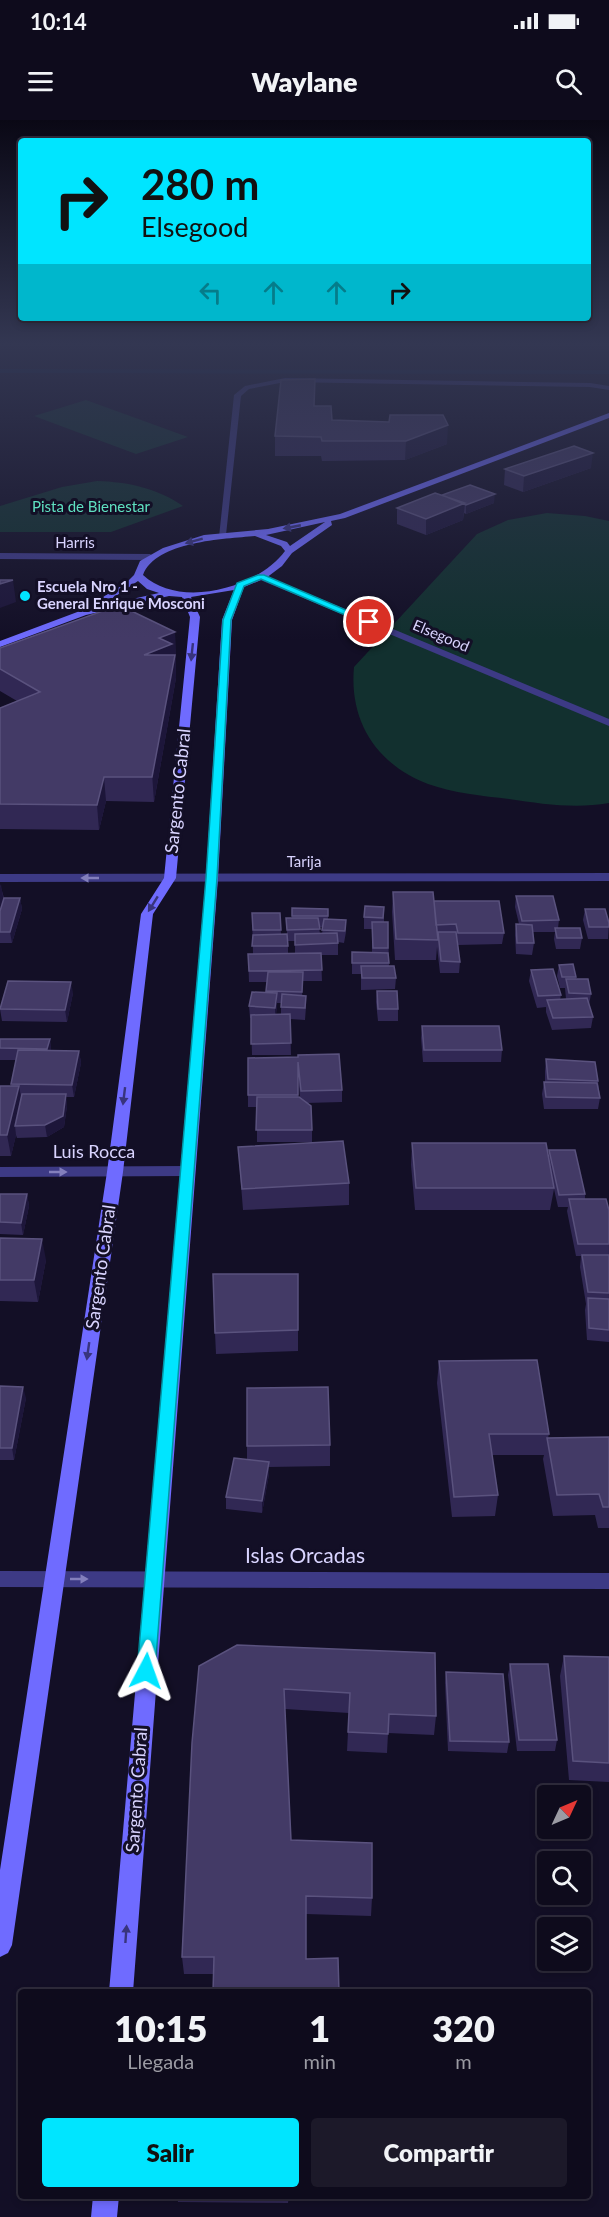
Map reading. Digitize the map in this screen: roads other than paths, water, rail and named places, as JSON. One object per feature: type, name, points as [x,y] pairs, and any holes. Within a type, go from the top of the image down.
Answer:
[{"type":"street","points":[[222,536],[232,444]]},
{"type":"street","points":[[0,644],[83,613],[117,594],[138,576],[143,563],[150,557],[183,544],[222,536],[292,528],[342,516],[533,444]]},
{"type":"street","points":[[83,613],[178,594],[240,585],[281,564],[289,551],[342,516]]},
{"type":"street","points":[[241,534],[273,539],[289,551]]},
{"type":"street","name":"Harris","points":[[0,556],[150,557]]},
{"type":"street","points":[[138,576],[146,586],[178,594]]},
{"type":"street","name":"Elsegood","points":[[261,576],[609,723]]},
{"type":"street","name":"Sargento Cabral","points":[[122,1989],[153,1579],[212,878],[227,620],[240,585]]},
{"type":"street","name":"Sargento Cabral","points":[[0,1945],[115,1172],[147,914],[170,878],[195,617],[178,594]]},
{"type":"street","name":"Tarija","points":[[0,878],[609,878]]},
{"type":"street","name":"Luis Rocca","points":[[0,1172],[187,1172]]},
{"type":"street","name":"Islas Orcadas","points":[[0,1579],[609,1581]]},
{"type":"street","points":[[104,2217],[106,2199]]},
{"type":"place","name":"Escuela Nro 1 - General Enrique Mosconi","points":[[25,596]]},
{"type":"park label","name":"Pista de Bienestar","points":[[91,507]]}]
